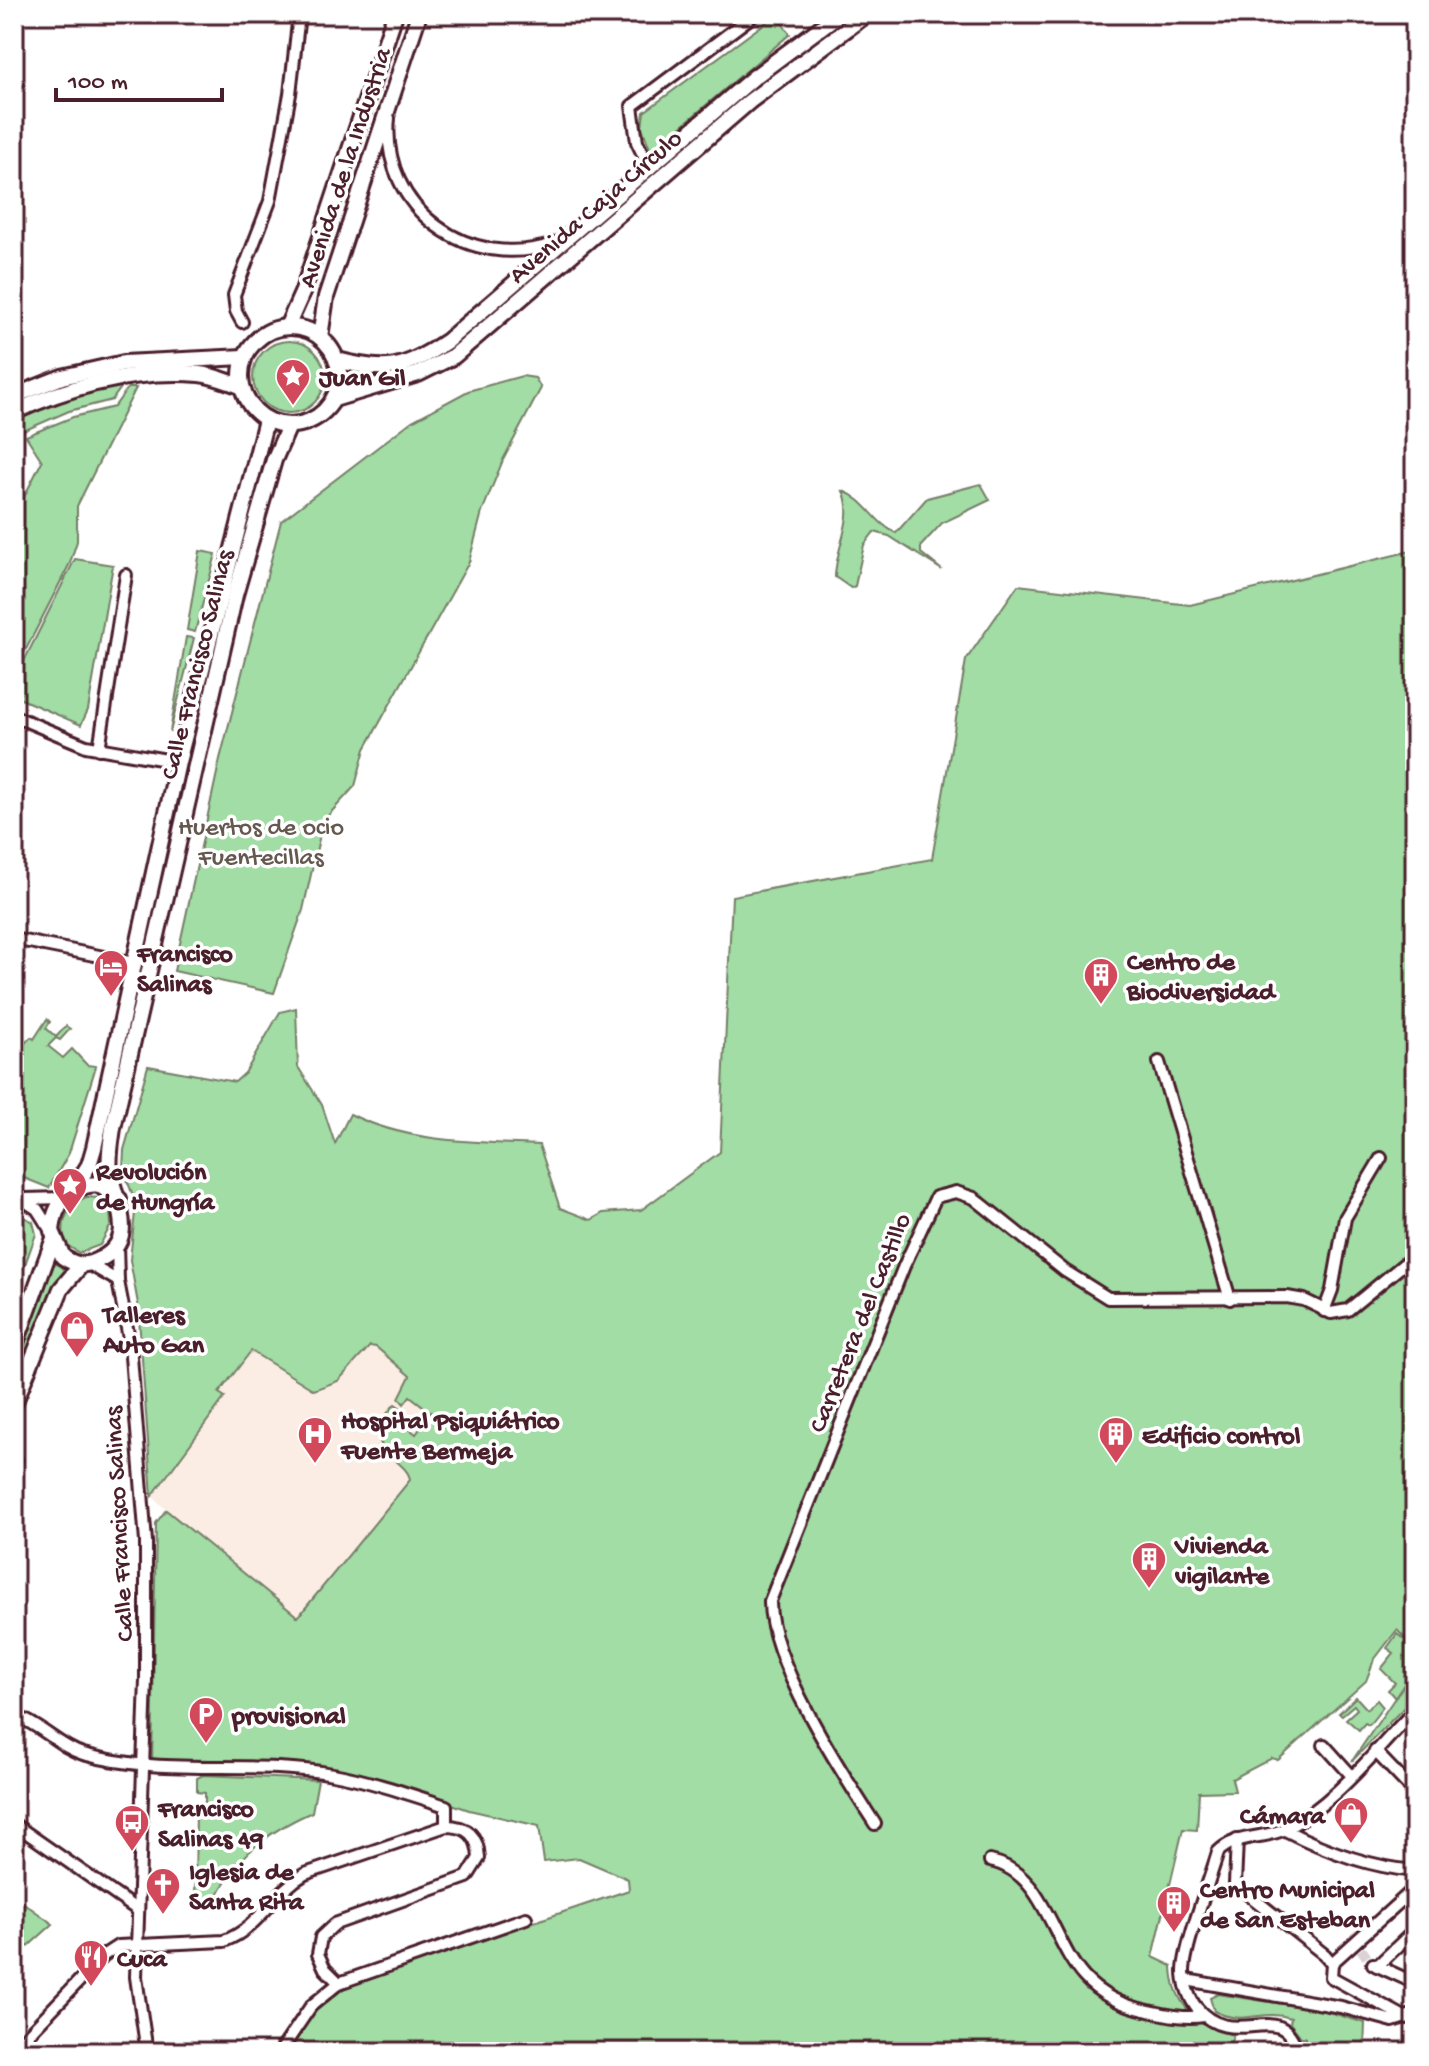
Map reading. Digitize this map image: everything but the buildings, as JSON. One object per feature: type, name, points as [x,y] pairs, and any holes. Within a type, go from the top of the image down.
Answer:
[{"type":"main road","name":"Avenida de la Industria","points":[[287,327],[303,291],[395,14]]},
{"type":"main road","name":"Avenida de la Industria","points":[[320,337],[326,297],[419,14]]},
{"type":"main road","name":"Avenida Caja Círculo","points":[[337,360],[383,370],[447,341],[753,78],[839,14]]},
{"type":"main road","name":"Avenida Caja Círculo","points":[[334,399],[418,374],[454,356],[782,74],[867,14]]},
{"type":"main road","points":[[287,327],[320,337],[337,360],[340,373],[334,399],[310,422],[289,426],[266,420],[250,406],[241,386],[244,357],[261,336],[287,327]]},
{"type":"main road","points":[[14,396],[62,377],[124,363],[244,357]]},
{"type":"main road","points":[[14,412],[76,388],[133,377],[197,374],[241,386]]},
{"type":"main road","name":"Calle Francisco Salinas","points":[[68,1194],[92,1157],[178,762],[266,420]]},
{"type":"main road","name":"Calle Francisco Salinas","points":[[119,1199],[110,1171],[113,1128],[235,595],[274,460],[289,426]]},
{"type":"main road","points":[[14,1348],[68,1194],[98,1184],[119,1199],[123,1224],[117,1243],[103,1258],[85,1265],[61,1289],[14,1404]]},
{"type":"main road","points":[[52,1236],[63,1257],[85,1265]]},
{"type":"street","points":[[242,322],[236,311],[234,295],[270,201],[290,94],[299,14]]},
{"type":"street","name":"Avenida de la Industria","points":[[419,14],[388,125],[389,154],[406,197],[431,224],[480,248],[532,249],[569,238]]},
{"type":"street","points":[[650,169],[637,142],[632,106],[755,14]]},
{"type":"street","points":[[99,749],[126,575]]},
{"type":"street","points":[[14,716],[60,738],[99,749],[178,762]]},
{"type":"street","points":[[14,939],[134,963]]},
{"type":"street","points":[[1159,1062],[1225,1299]]},
{"type":"street","points":[[1381,1158],[1345,1218],[1332,1290],[1324,1311],[1335,1314],[1348,1310],[1415,1255]]},
{"type":"street","name":"Carretera del Castillo","points":[[875,1824],[815,1727],[773,1628],[770,1601],[781,1567],[930,1205],[936,1197],[949,1193],[969,1195],[1065,1271],[1108,1298],[1287,1297],[1304,1300],[1324,1311]]},
{"type":"street","points":[[19,1197],[68,1194]]},
{"type":"street","points":[[19,1197],[37,1209],[52,1236]]},
{"type":"street","name":"Calle Francisco Salinas","points":[[117,1243],[118,1281],[127,1315],[143,1486],[147,1576],[136,1909],[137,1998],[147,2052]]},
{"type":"street","points":[[85,1265],[118,1281]]},
{"type":"street","points":[[1304,1300],[1332,1290]]},
{"type":"street","points":[[14,1474],[16,1459]]},
{"type":"street","points":[[1297,2052],[1291,2037],[1277,2025],[1269,2023],[1235,2029],[1209,2021],[1192,2002],[1185,1964],[1218,1852],[1237,1840],[1285,1830],[1352,1776],[1415,1710]]},
{"type":"street","points":[[14,1715],[50,1732],[62,1745],[80,1753],[143,1766],[332,1774],[446,1806],[446,1826]]},
{"type":"street","points":[[1324,1745],[1352,1776]]},
{"type":"street","points":[[1375,1751],[1415,1793]]},
{"type":"street","points":[[14,1824],[136,1909]]},
{"type":"street","points":[[14,2049],[108,1952],[125,1944],[209,1943],[241,1935],[287,1886],[305,1874],[446,1826],[468,1830],[478,1847],[478,1864],[467,1877],[329,1927],[321,1937],[318,1954],[325,1969],[339,1983]]},
{"type":"street","points":[[1285,1830],[1356,1860],[1383,1868],[1415,1871]]},
{"type":"street","points":[[1237,1840],[1235,1884],[1332,1963]]},
{"type":"street","points":[[990,1861],[1011,1865],[1024,1878],[1071,1959],[1085,1979],[1102,1992],[1139,2009],[1190,2018],[1204,2016]]},
{"type":"street","points":[[1332,1963],[1358,1946],[1415,1888]]},
{"type":"street","points":[[280,2052],[311,2006],[339,1983],[526,1918]]},
{"type":"street","points":[[1415,1930],[1374,1964],[1415,1983]]},
{"type":"street","points":[[1332,1963],[1331,1977],[1410,2016]]},
{"type":"street","points":[[1186,1980],[1341,2007],[1382,2019],[1410,2016]]},
{"type":"shaded area","name":"Hospital Psiquiátrico Fuente Bermeja","points":[[301,1276],[486,1434],[300,1645],[156,1523],[166,1510],[152,1496],[191,1430]]},
{"type":"green space","points":[[850,14],[857,14],[768,78],[457,345],[439,358],[398,375],[397,372],[451,346],[752,87]]},
{"type":"green space","points":[[776,15],[790,34],[651,152],[642,127],[644,112]]},
{"type":"green space","points":[[289,341],[309,347],[319,357],[325,377],[319,397],[309,407],[289,413],[269,407],[259,397],[253,377],[259,357],[269,347]]},
{"type":"green space","name":"Huertos de ocio Fuentecillas","points":[[522,376],[535,378],[541,388],[503,460],[482,512],[469,562],[365,749],[355,786],[323,821],[303,910],[274,993],[174,971],[220,759],[281,521],[412,421],[468,391]]},
{"type":"green space","points":[[123,385],[112,400],[69,411],[14,435],[14,420],[62,399]]},
{"type":"green space","points":[[128,388],[136,388],[77,506],[77,541],[70,563],[14,673],[14,517],[42,461],[26,436],[73,417],[114,407]]},
{"type":"green space","points":[[264,461],[267,462],[181,785]]},
{"type":"green space","points":[[981,484],[990,500],[942,523],[921,546],[921,553],[942,570],[889,536],[874,532],[864,545],[855,586],[851,588],[835,577],[846,522],[843,491],[896,533],[927,498]]},
{"type":"green space","points":[[1415,550],[1415,1696],[1352,1761],[1395,1698],[1388,1690],[1395,1683],[1381,1669],[1394,1653],[1387,1648],[1397,1634],[1414,1647],[1397,1630],[1374,1660],[1366,1681],[1278,1760],[1272,1758],[1232,1779],[1235,1791],[1199,1792],[1197,1830],[1183,1829],[1153,1957],[1172,1966],[1177,1992],[1189,2011],[1208,2026],[1233,2035],[1228,2052],[284,2052],[313,2009],[346,1985],[629,1890],[628,1879],[579,1858],[544,1862],[539,1826],[469,1810],[403,1787],[349,1773],[152,1764],[156,1523],[166,1510],[298,1617],[410,1480],[407,1472],[380,1443],[379,1432],[383,1420],[395,1404],[401,1408],[394,1417],[416,1434],[432,1413],[410,1396],[404,1404],[399,1398],[410,1376],[376,1347],[370,1346],[338,1381],[314,1390],[251,1351],[219,1393],[225,1397],[152,1496],[138,1304],[130,1260],[136,1203],[123,1170],[124,1150],[148,1066],[235,1082],[245,1073],[280,1012],[296,1008],[298,1067],[322,1105],[335,1144],[350,1114],[372,1124],[418,1136],[466,1142],[539,1145],[560,1208],[591,1220],[603,1213],[641,1210],[720,1152],[732,896],[932,859],[966,660],[1018,585],[1190,605]]},
{"type":"green space","points":[[200,551],[216,554],[195,632],[187,630]]},
{"type":"green space","points":[[75,559],[113,565],[88,710],[81,725],[14,696],[14,681]]},
{"type":"green space","points":[[186,637],[194,638],[170,732]]},
{"type":"green space","points":[[178,794],[182,794],[102,1156],[98,1155]]},
{"type":"green space","points":[[47,1019],[50,1022],[46,1028],[56,1037],[66,1026],[70,1029],[60,1040],[56,1038],[48,1046],[63,1058],[72,1049],[87,1065],[96,1066],[69,1153],[49,1188],[14,1174],[14,1045],[22,1041],[25,1043],[31,1037],[34,1039]]},
{"type":"green space","points":[[86,1197],[100,1198],[110,1210],[111,1225],[100,1245],[79,1253],[67,1245],[63,1231],[73,1205]]},
{"type":"green space","points":[[21,1215],[33,1222],[36,1234],[14,1295],[14,1228]]},
{"type":"green space","points":[[52,1262],[66,1270],[52,1294],[14,1389],[14,1365]]},
{"type":"green space","points":[[1356,1697],[1367,1709],[1377,1700],[1383,1707],[1369,1725],[1365,1723],[1359,1730],[1346,1719],[1357,1709],[1354,1705],[1342,1715],[1339,1713]]},
{"type":"green space","points":[[203,1775],[318,1780],[312,1812],[280,1828],[253,1848],[231,1873],[213,1905],[195,1904],[196,1803],[205,1803],[205,1793],[197,1792],[197,1778]]},
{"type":"green space","points":[[14,1896],[53,1924],[14,1959]]},
{"type":"green space","points":[[1218,1994],[1322,2010],[1365,2023],[1364,2052],[1307,2052],[1305,2037],[1301,2037],[1290,2023],[1291,2018],[1280,2015],[1245,2018],[1225,2015],[1214,2011],[1210,1998]]},
{"type":"tunnel","points":[[1361,1949],[1371,1963]]},
{"type":"place","name":"Juan Gil","points":[[293,407]]},
{"type":"place","name":"Francisco Salinas","points":[[111,998]]},
{"type":"place","name":"Centro de Biodiversidad","points":[[1101,1006]]},
{"type":"place","name":"Revolución de Hungría","points":[[70,1216]]},
{"type":"place","name":"Talleres Auto Gan","points":[[77,1359]]},
{"type":"place","name":"Hospital Psiquiátrico Fuente Bermeja","points":[[315,1465]]},
{"type":"place","name":"Edificio control","points":[[1116,1465]]},
{"type":"place","name":"Vivienda vigilante","points":[[1149,1590]]},
{"type":"place","name":"provisional","points":[[206,1745]]},
{"type":"place","name":"Cámara","points":[[1351,1845]]},
{"type":"place","name":"Francisco Salinas 49","points":[[132,1853]]},
{"type":"place","name":"Iglesia de Santa Rita","points":[[163,1916]]},
{"type":"place","name":"Centro Municipal de San Esteban","points":[[1174,1934]]},
{"type":"place","name":"Cuca","points":[[91,1988]]}]
